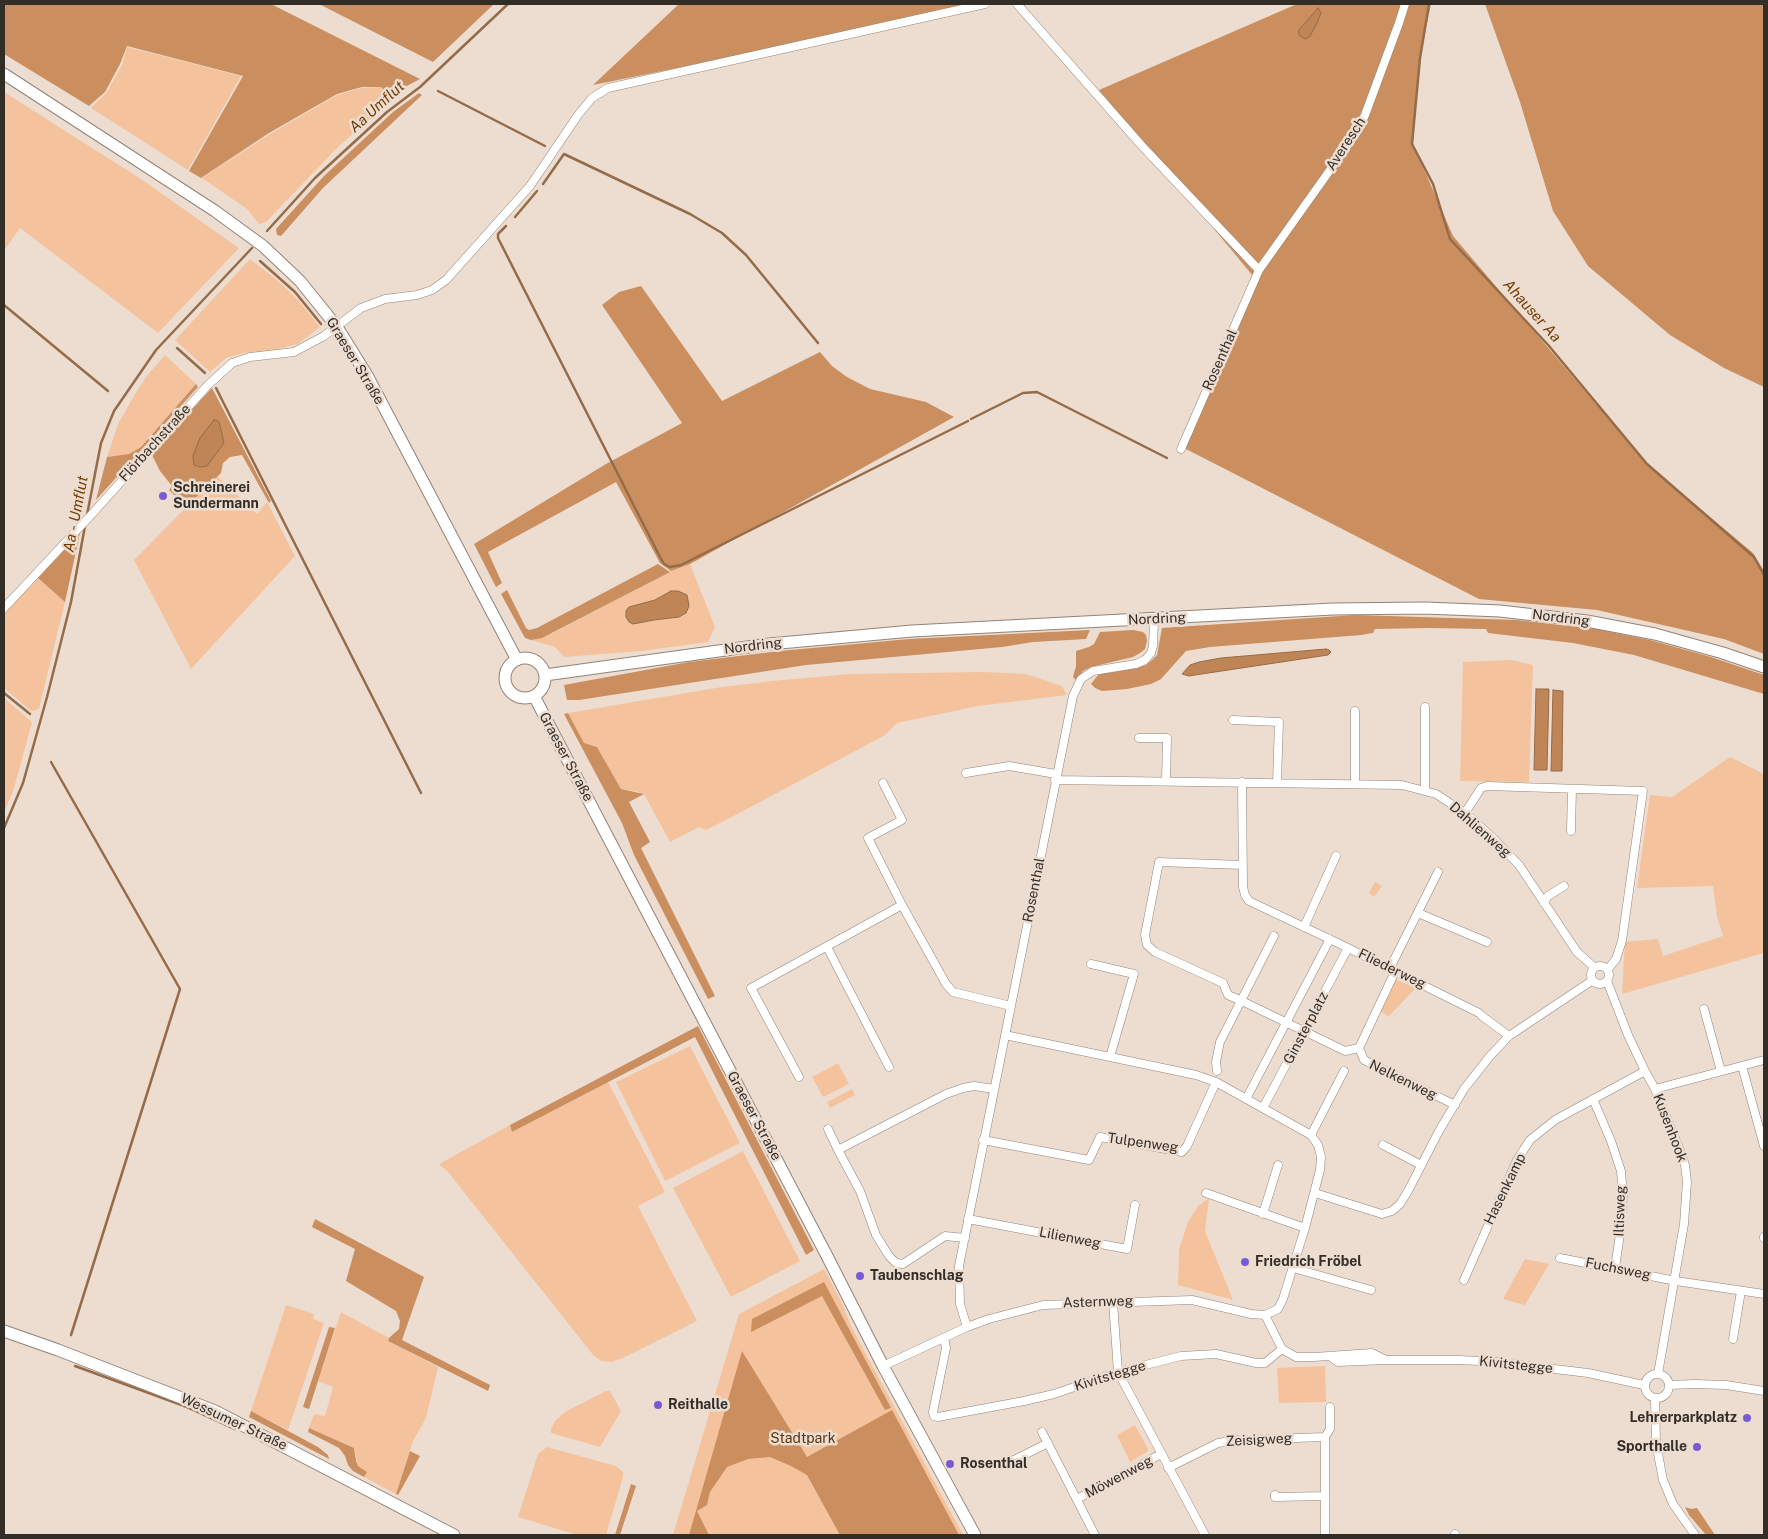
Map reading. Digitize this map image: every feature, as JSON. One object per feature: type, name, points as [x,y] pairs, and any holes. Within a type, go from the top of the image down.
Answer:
[{"type":"main road","name":"Graeser Straße","points":[[4,74],[188,193],[249,235],[300,281],[337,327],[368,377],[517,660],[508,668],[507,686],[521,697],[534,696],[543,687],[545,675]]},
{"type":"main road","name":"Nordring","points":[[545,675],[769,644],[912,631],[1029,624],[1154,620],[1333,609],[1425,608],[1500,611],[1587,621],[1655,634],[1723,653],[1764,667]]},
{"type":"main road","points":[[517,660],[522,658],[535,660],[540,664],[545,675]]},
{"type":"main road","name":"Graeser Straße","points":[[534,696],[823,1247],[883,1366],[975,1535]]},
{"type":"main road","name":"Wessumer Straße","points":[[4,1331],[215,1411],[454,1535]]},
{"type":"street","name":"Flörbachstraße","points":[[4,608],[92,514],[207,386],[232,363],[250,357],[294,352],[337,327],[350,315],[372,303],[385,299],[417,295],[432,290],[446,280],[530,186],[592,98],[608,88],[985,4]]},
{"type":"street","points":[[1016,4],[1142,146],[1259,270]]},
{"type":"street","name":"Averesch","points":[[1259,270],[1357,132],[1365,115],[1405,4]]},
{"type":"street","name":"Rosenthal","points":[[1181,449],[1259,270]]},
{"type":"street","name":"Rosenthal","points":[[967,1327],[958,1292],[959,1266],[983,1140],[1006,1035],[1055,777],[1073,696],[1081,679],[1093,671],[1136,664],[1145,660],[1153,646],[1154,620]]},
{"type":"street","points":[[1425,707],[1425,791]]},
{"type":"street","points":[[1355,784],[1356,711]]},
{"type":"street","points":[[1233,720],[1278,722],[1277,782]]},
{"type":"street","points":[[1139,738],[1167,738],[1166,781]]},
{"type":"street","points":[[966,773],[1009,766],[1055,777]]},
{"type":"street","name":"Dahlienweg","points":[[1055,777],[1402,785],[1436,794],[1465,813],[1494,839],[1518,865],[1577,952],[1594,967]]},
{"type":"street","name":"Fliederweg","points":[[1242,782],[1242,865],[1244,895],[1249,901],[1390,968],[1480,1014],[1509,1036]]},
{"type":"street","points":[[883,783],[902,820],[868,838],[902,905],[946,984],[953,992],[1011,1006]]},
{"type":"street","name":"Kusenhook","points":[[1465,813],[1481,788],[1486,786],[1643,792],[1622,942],[1616,959],[1608,969],[1609,977],[1607,981],[1645,1071],[1655,1089],[1681,1154],[1688,1182],[1676,1281],[1658,1374]]},
{"type":"street","points":[[1572,789],[1572,831]]},
{"type":"street","points":[[1304,927],[1336,856]]},
{"type":"street","points":[[1242,865],[1159,862],[1145,934],[1147,945],[1155,952],[1223,983],[1228,995],[1242,1000],[1345,1052],[1359,1048]]},
{"type":"street","points":[[1390,968],[1438,872]]},
{"type":"street","points":[[1544,902],[1548,896],[1564,886]]},
{"type":"street","points":[[799,1077],[751,988],[902,905]]},
{"type":"street","points":[[1418,913],[1487,942]]},
{"type":"street","points":[[1217,1072],[1216,1062],[1220,1042],[1274,936]]},
{"type":"street","name":"Ginsterplatz","points":[[1246,1099],[1330,939]]},
{"type":"street","points":[[827,947],[889,1067]]},
{"type":"street","name":"Ginsterplatz","points":[[1263,1108],[1348,948]]},
{"type":"street","points":[[1090,964],[1134,974],[1110,1057]]},
{"type":"street","points":[[1607,981],[1601,984],[1593,980],[1591,973],[1594,967],[1601,965],[1608,969]]},
{"type":"street","name":"Fliederweg","points":[[1359,1048],[1392,978]]},
{"type":"street","name":"Nelkenweg","points":[[1315,1193],[1382,1214],[1392,1211],[1400,1204],[1464,1089],[1509,1036],[1593,980]]},
{"type":"street","points":[[1704,1009],[1721,1071]]},
{"type":"street","points":[[1006,1035],[1196,1075],[1216,1082],[1311,1135],[1318,1145],[1321,1157],[1315,1193],[1283,1299],[1278,1310],[1265,1315],[1282,1348]]},
{"type":"street","name":"Nelkenweg","points":[[1359,1048],[1364,1060],[1455,1105]]},
{"type":"street","points":[[1655,1089],[1764,1060]]},
{"type":"street","points":[[1742,1066],[1764,1146]]},
{"type":"street","points":[[1311,1135],[1344,1071]]},
{"type":"street","name":"Hasenkamp","points":[[1464,1280],[1517,1160],[1530,1140],[1555,1120],[1645,1071]]},
{"type":"street","name":"Tulpenweg","points":[[983,1140],[1089,1160],[1100,1137],[1182,1152],[1187,1146],[1216,1082]]},
{"type":"street","points":[[838,1150],[946,1094],[974,1086],[994,1090]]},
{"type":"street","name":"Iltisweg","points":[[1593,1099],[1611,1141],[1621,1171],[1620,1234],[1615,1268]]},
{"type":"street","points":[[828,1129],[860,1191],[876,1235],[889,1256],[896,1263],[903,1264],[944,1236],[965,1238]]},
{"type":"street","points":[[1383,1145],[1422,1165]]},
{"type":"street","points":[[1263,1214],[1278,1166]]},
{"type":"street","points":[[1206,1193],[1305,1228]]},
{"type":"street","name":"Lilienweg","points":[[968,1219],[1127,1249],[1135,1205]]},
{"type":"street","name":"Fuchsweg","points":[[1560,1258],[1676,1281],[1764,1294]]},
{"type":"street","points":[[1293,1268],[1371,1290]]},
{"type":"street","points":[[1733,1339],[1741,1291]]},
{"type":"street","name":"Asternweg","points":[[883,1366],[967,1327],[1043,1305],[1192,1300],[1251,1314],[1265,1315]]},
{"type":"street","name":"Möwenweg","points":[[1113,1302],[1118,1372],[1205,1535]]},
{"type":"street","name":"Kivitstegge","points":[[944,1338],[946,1348],[933,1412],[934,1416],[938,1417],[1054,1394],[1118,1372],[1181,1356],[1204,1353],[1265,1363],[1282,1348],[1296,1356],[1330,1356],[1338,1362],[1386,1360],[1496,1362],[1588,1373],[1644,1385]]},
{"type":"street","points":[[1658,1374],[1666,1377],[1669,1385],[1664,1396],[1655,1398],[1647,1394],[1644,1385],[1648,1377],[1658,1374]]},
{"type":"street","points":[[1669,1385],[1726,1385],[1764,1391]]},
{"type":"street","points":[[1655,1398],[1656,1443],[1663,1480],[1673,1504],[1695,1535]]},
{"type":"street","points":[[1325,1535],[1325,1437],[1330,1429],[1330,1407]]},
{"type":"street","points":[[1042,1432],[1094,1535]]},
{"type":"street","name":"Zeisigweg","points":[[1168,1468],[1218,1443],[1238,1440],[1325,1437]]},
{"type":"street","points":[[1004,1465],[1048,1443]]},
{"type":"street","name":"Möwenweg","points":[[1077,1499],[1161,1454]]},
{"type":"street","points":[[1275,1495],[1275,1497],[1325,1496]]},
{"type":"green space","points":[[127,47],[241,76],[188,170],[91,108],[107,92],[122,65]]},
{"type":"green space","points":[[381,87],[392,99],[336,149],[266,222],[259,224],[247,209],[202,178],[270,134],[337,95],[362,88]]},
{"type":"green space","points":[[4,92],[141,179],[239,248],[158,333],[20,228],[4,251]]},
{"type":"green space","points":[[250,259],[277,280],[298,300],[320,327],[298,344],[275,350],[243,353],[226,358],[210,372],[175,340]]},
{"type":"green space","points":[[165,355],[196,384],[141,447],[129,454],[107,457],[118,424],[135,394],[146,377]]},
{"type":"green space","points":[[217,476],[257,514],[267,502],[295,556],[191,669],[134,560]]},
{"type":"green space","points":[[690,564],[715,627],[708,642],[642,651],[564,657],[555,647],[531,640],[553,633],[671,571]]},
{"type":"green space","points":[[38,578],[65,602],[39,709],[34,711],[30,710],[4,688],[4,613]]},
{"type":"green space","points":[[1512,660],[1533,665],[1529,782],[1460,781],[1463,662]]},
{"type":"green space","points":[[984,672],[1026,674],[1062,686],[1067,695],[978,706],[897,723],[885,735],[749,808],[706,830],[699,827],[670,842],[644,794],[621,789],[597,747],[584,743],[568,713],[722,687],[772,681],[851,674]]},
{"type":"green space","points":[[4,698],[32,722],[14,788],[4,813]]},
{"type":"green space","points":[[1730,757],[1764,774],[1764,953],[1622,994],[1625,942],[1658,939],[1663,956],[1723,936],[1717,917],[1713,886],[1637,888],[1650,795],[1672,797]]},
{"type":"green space","points":[[1375,882],[1382,886],[1374,897],[1369,893]]},
{"type":"green space","points":[[1392,978],[1416,988],[1389,1016],[1377,1010]]},
{"type":"green space","points":[[690,1046],[740,1143],[665,1181],[616,1082]]},
{"type":"green space","points":[[838,1063],[849,1084],[823,1097],[812,1077]]},
{"type":"green space","points":[[608,1082],[665,1192],[638,1206],[697,1321],[623,1358],[611,1362],[601,1361],[594,1356],[448,1172],[439,1164],[510,1125],[512,1132]]},
{"type":"green space","points":[[852,1089],[855,1095],[830,1108],[827,1102]]},
{"type":"green space","points":[[743,1151],[800,1261],[731,1297],[673,1188]]},
{"type":"green space","points":[[1209,1198],[1205,1231],[1233,1300],[1178,1285],[1179,1249],[1188,1222],[1198,1206]]},
{"type":"green space","points":[[1525,1259],[1549,1264],[1525,1305],[1503,1299]]},
{"type":"green space","name":"Stadtpark","points":[[824,1269],[842,1303],[851,1326],[963,1535],[673,1535],[739,1314]]},
{"type":"green space","points":[[286,1305],[314,1314],[313,1319],[324,1323],[288,1430],[251,1411]]},
{"type":"green space","points":[[341,1312],[389,1338],[388,1341],[438,1367],[426,1418],[413,1441],[396,1494],[364,1477],[366,1472],[358,1466],[354,1448],[309,1428],[314,1414],[325,1416],[333,1387],[318,1381]]},
{"type":"green space","points":[[1325,1366],[1326,1402],[1279,1403],[1277,1368]]},
{"type":"green space","points":[[606,1391],[610,1391],[621,1411],[600,1447],[551,1433],[555,1421],[565,1412]]},
{"type":"green space","points":[[1135,1425],[1148,1449],[1147,1452],[1130,1462],[1117,1435]]},
{"type":"green space","points":[[547,1447],[616,1466],[623,1472],[606,1535],[577,1535],[518,1517],[538,1454]]},
{"type":"shaded area","points":[[4,4],[271,4],[420,79],[403,88],[392,97],[381,87],[362,87],[337,94],[269,133],[201,178],[189,171],[243,76],[127,46],[105,92],[89,106],[4,54]]},
{"type":"shaded area","points":[[319,4],[494,4],[433,62]]},
{"type":"shaded area","points":[[679,4],[993,4],[593,85]]},
{"type":"shaded area","points":[[1297,4],[1431,4],[1420,58],[1413,144],[1453,236],[1647,464],[1753,553],[1764,571],[1764,654],[1724,639],[1597,610],[1479,599],[1184,448],[1253,276],[1099,90]]},
{"type":"shaded area","points":[[1485,4],[1764,4],[1764,387],[1724,368],[1670,335],[1588,266],[1553,211],[1520,102]]},
{"type":"shaded area","points":[[1318,8],[1321,13],[1317,23],[1310,36],[1305,39],[1299,35],[1299,30]]},
{"type":"shaded area","points":[[419,93],[422,95],[323,188],[281,236],[277,235],[276,229],[324,176],[393,112]]},
{"type":"shaded area","points":[[641,286],[722,401],[820,352],[832,366],[847,377],[870,389],[926,402],[954,417],[690,564],[671,571],[660,563],[616,482],[488,552],[502,583],[496,587],[474,544],[606,464],[682,423],[602,305],[619,292]]},
{"type":"shaded area","points":[[196,384],[198,387],[96,500],[107,457],[129,454],[141,447]]},
{"type":"shaded area","points":[[212,388],[271,501],[269,503],[242,455],[230,457],[223,463],[221,473],[186,507],[169,490],[172,486],[160,471],[151,453]]},
{"type":"shaded area","points":[[214,420],[219,422],[224,443],[207,466],[200,467],[194,465],[193,456],[200,438]]},
{"type":"shaded area","points":[[80,533],[65,602],[38,578]]},
{"type":"shaded area","points":[[658,564],[670,572],[542,638],[531,640],[525,638],[501,594],[507,590],[526,628],[529,630],[537,628]]},
{"type":"shaded area","points":[[671,591],[678,591],[687,595],[689,606],[686,613],[679,617],[633,624],[629,622],[626,617],[626,611],[629,607],[655,600]]},
{"type":"shaded area","points":[[1355,615],[1517,620],[1595,629],[1650,640],[1711,657],[1764,675],[1764,694],[1634,655],[1573,643],[1488,633],[1486,629],[1429,628],[1375,629],[1373,633],[1361,635],[1210,647],[1186,651],[1161,679],[1151,684],[1127,689],[1102,691],[1091,684],[1098,675],[1106,672],[1146,665],[1157,655],[1162,628]]},
{"type":"shaded area","points":[[1090,630],[1086,639],[1033,642],[1002,647],[806,665],[579,700],[567,700],[564,685],[689,662],[780,651],[909,639]]},
{"type":"shaded area","points":[[1133,630],[1143,632],[1146,635],[1145,649],[1140,653],[1133,657],[1091,667],[1083,671],[1076,680],[1073,677],[1076,666],[1076,651],[1094,644],[1100,632]]},
{"type":"shaded area","points":[[1326,649],[1331,652],[1328,655],[1189,676],[1182,674],[1190,665],[1221,658]]},
{"type":"shaded area","points":[[1536,689],[1549,689],[1547,770],[1534,770]]},
{"type":"shaded area","points":[[1553,690],[1563,691],[1562,771],[1551,771]]},
{"type":"shaded area","points":[[568,713],[584,743],[597,747],[621,789],[644,794],[629,802],[650,842],[641,848],[715,996],[708,999],[634,855],[622,823],[564,714]]},
{"type":"shaded area","points":[[698,1026],[814,1250],[806,1255],[695,1037],[512,1132],[510,1125]]},
{"type":"shaded area","points":[[315,1219],[424,1277],[402,1340],[490,1385],[488,1391],[388,1341],[399,1329],[400,1321],[396,1311],[346,1281],[355,1249],[312,1227]]},
{"type":"shaded area","points":[[824,1282],[891,1408],[885,1410],[822,1296],[751,1332],[752,1319]]},
{"type":"shaded area","points":[[329,1327],[335,1328],[309,1409],[303,1407]]},
{"type":"shaded area","points":[[742,1351],[807,1457],[892,1410],[959,1535],[840,1535],[807,1475],[770,1457],[748,1459],[727,1467],[710,1492],[707,1505],[697,1511],[709,1535],[689,1535]]},
{"type":"shaded area","points":[[251,1411],[318,1447],[328,1455],[329,1459],[249,1417]]},
{"type":"shaded area","points":[[309,1428],[354,1448],[358,1466],[367,1472],[364,1477],[353,1471],[339,1448],[308,1432]]},
{"type":"shaded area","points":[[410,1451],[420,1456],[398,1495],[396,1494]]},
{"type":"shaded area","points":[[631,1484],[636,1486],[620,1535],[615,1535]]},
{"type":"shaded area","points":[[1685,1507],[1697,1508],[1715,1535],[1706,1535],[1689,1515]]},
{"type":"waterway","name":"Aa Umflut","points":[[267,231],[315,178],[387,112],[420,87],[508,4]]},
{"type":"waterway","name":"Ahauser Aa","points":[[1429,4],[1420,58],[1412,144],[1433,184],[1450,239],[1549,346],[1647,464],[1754,557],[1764,575]]},
{"type":"waterway","points":[[438,91],[545,146]]},
{"type":"waterway","points":[[543,184],[564,154],[690,214],[722,233],[746,255],[818,343]]},
{"type":"waterway","points":[[515,217],[537,191]]},
{"type":"waterway","points":[[506,226],[498,234],[498,238],[660,557],[664,564],[670,567],[681,565],[968,421]]},
{"type":"waterway","name":"Aa - Umflut","points":[[87,515],[101,443],[114,411],[156,350],[252,248]]},
{"type":"waterway","points":[[260,261],[295,292],[321,324]]},
{"type":"waterway","points":[[4,305],[108,391]]},
{"type":"waterway","points":[[177,348],[205,373]]},
{"type":"waterway","points":[[216,388],[421,793]]},
{"type":"waterway","points":[[971,419],[1023,393],[1037,392],[1167,458]]},
{"type":"waterway","name":"Aa - Umflut","points":[[4,828],[23,783],[47,697],[71,602],[85,526]]},
{"type":"waterway","points":[[4,693],[30,714]]},
{"type":"waterway","points":[[51,762],[180,989],[71,1335]]},
{"type":"waterway","points":[[75,1366],[187,1407],[235,1429]]},
{"type":"place","name":"Schreinerei Sundermann","points":[[163,496]]},
{"type":"place","name":"Friedrich Fröbel","points":[[1245,1262]]},
{"type":"place","name":"Taubenschlag","points":[[860,1276]]},
{"type":"place","name":"Reithalle","points":[[658,1405]]},
{"type":"place","name":"Lehrerparkplatz","points":[[1747,1418]]},
{"type":"place","name":"Sporthalle","points":[[1697,1447]]},
{"type":"place","name":"Rosenthal","points":[[950,1464]]}]
